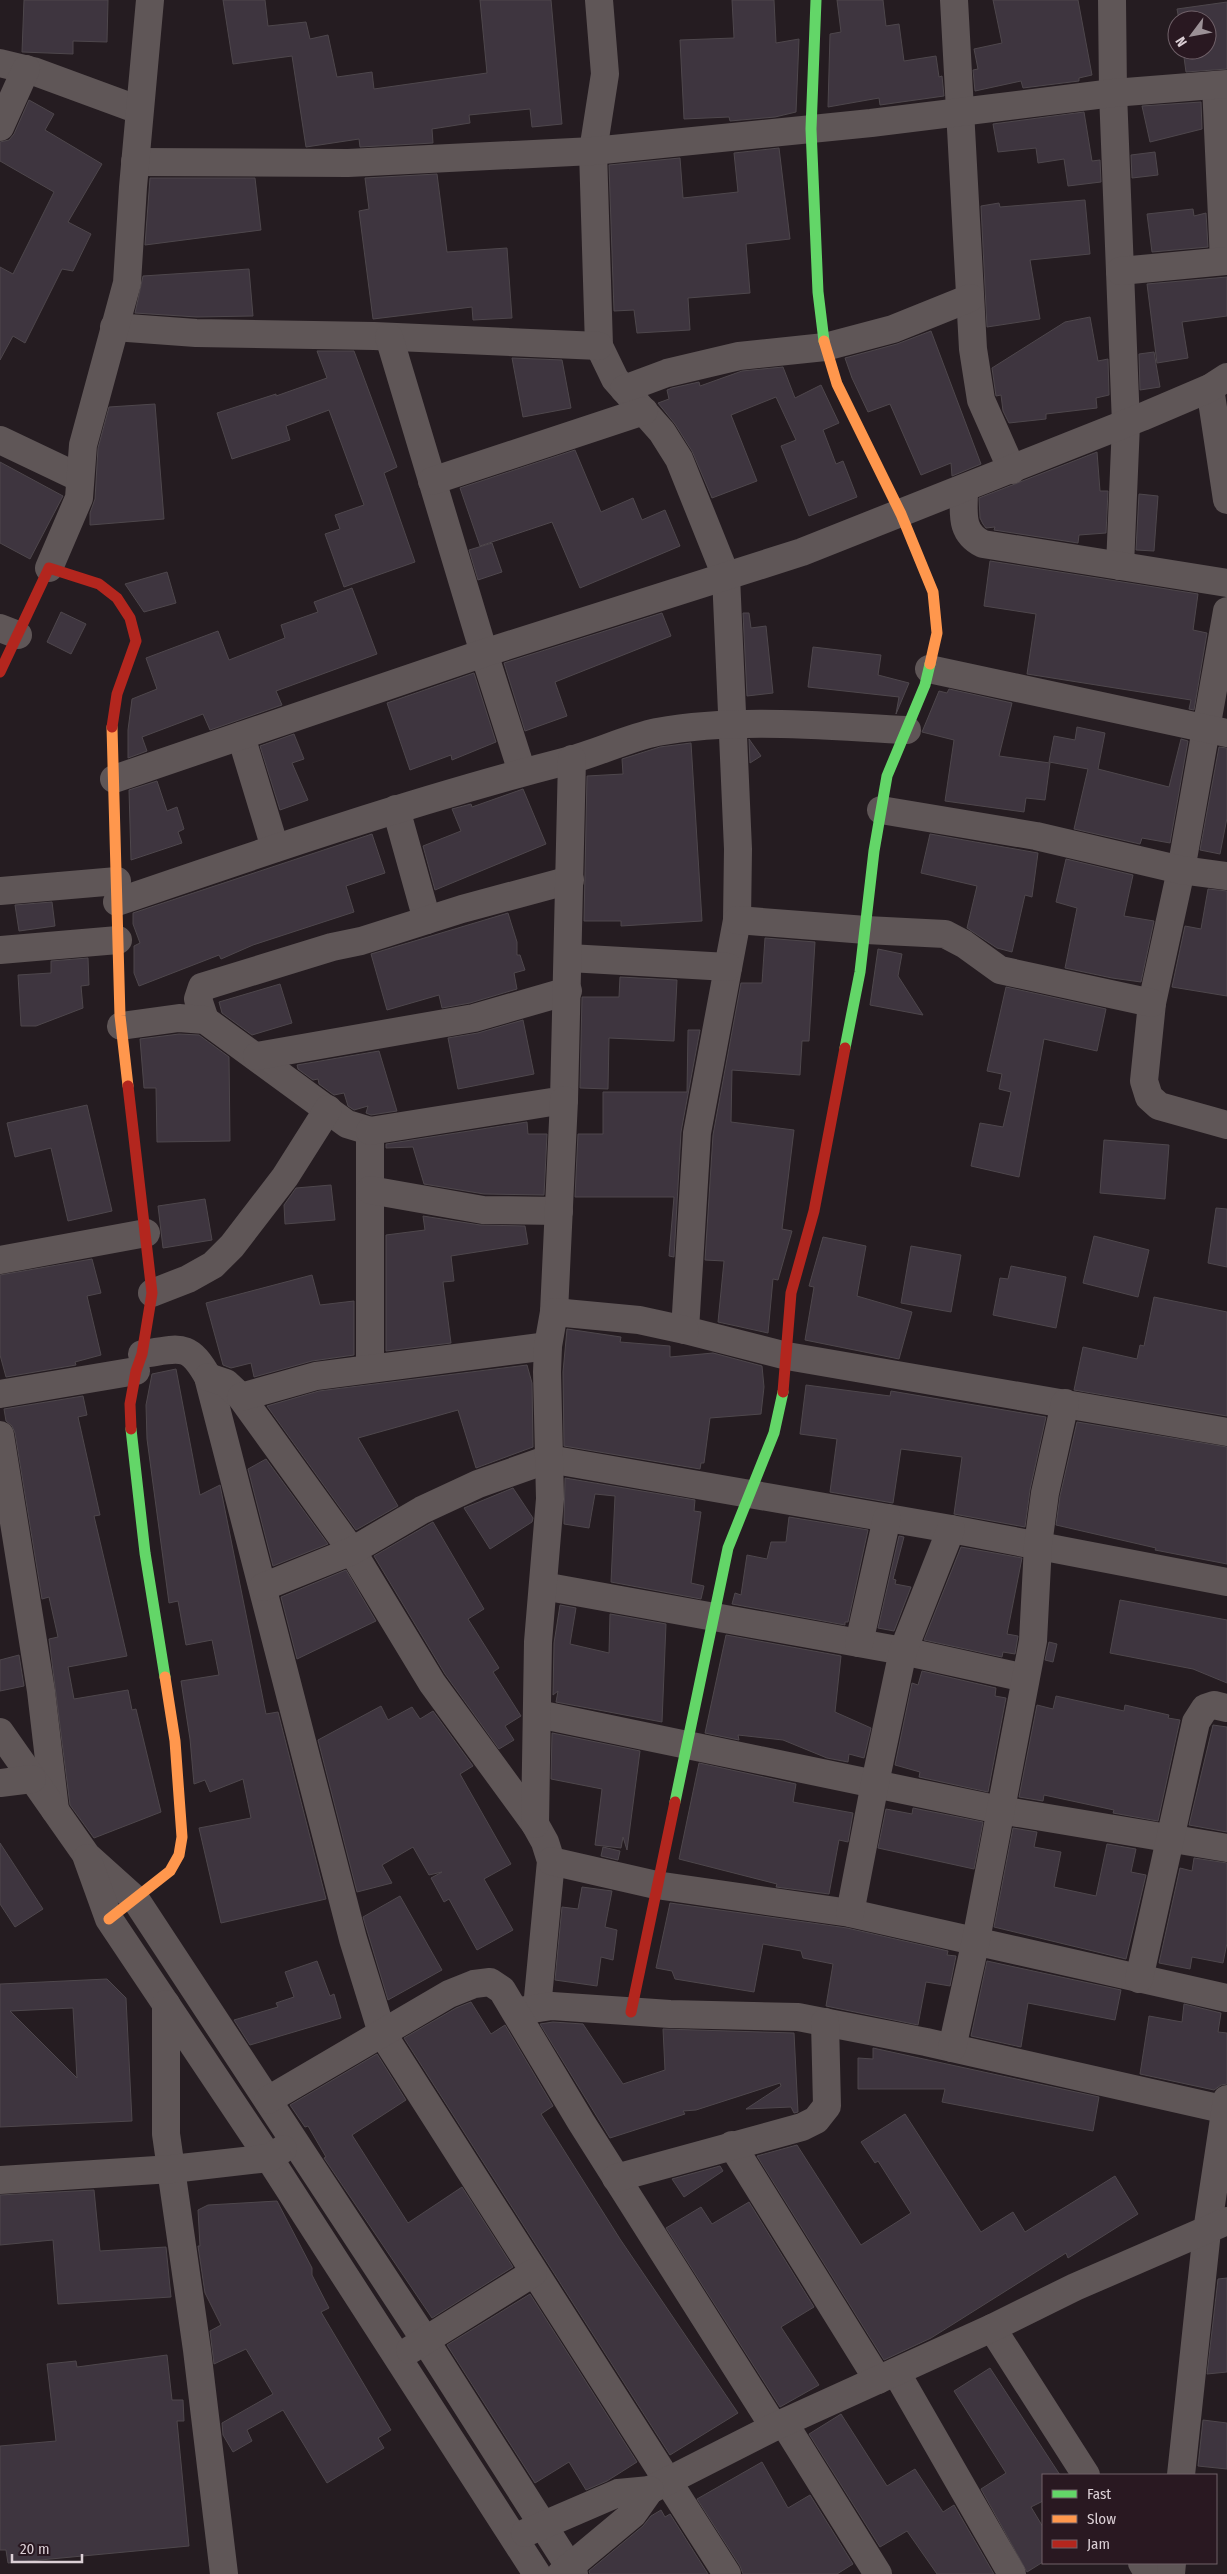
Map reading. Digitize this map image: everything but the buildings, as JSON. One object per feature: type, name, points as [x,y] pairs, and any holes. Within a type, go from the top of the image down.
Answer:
[{"type":"street","points":[[0,672],[9,631],[49,568],[79,498],[82,445],[127,283],[139,110],[150,0]]},
{"type":"street","points":[[599,0],[605,74],[593,151],[599,346],[615,379],[662,432],[679,459],[726,576],[738,849],[737,920],[697,1133],[685,1330]]},
{"type":"street","points":[[631,2012],[656,1884],[728,1548],[739,1516],[751,1494],[774,1433],[783,1394],[791,1293],[814,1211],[860,972],[874,851],[888,776],[925,685],[937,633],[932,592],[901,514],[837,384],[825,347],[818,292],[811,129],[816,0]]},
{"type":"street","points":[[954,0],[973,349],[981,400],[1012,470]]},
{"type":"street","points":[[1112,0],[1113,93],[1126,424],[1120,566]]},
{"type":"street","points":[[0,127],[13,66],[139,110]]},
{"type":"street","points":[[135,162],[348,163],[593,151],[811,129],[1113,93],[1221,84],[1226,261],[1120,271]]},
{"type":"street","points":[[624,390],[667,373],[740,356],[825,347],[893,328],[970,298]]},
{"type":"street","points":[[114,327],[196,333],[389,337],[599,346]]},
{"type":"street","points":[[389,337],[484,653],[522,772]]},
{"type":"street","points":[[114,779],[484,653],[802,552],[1126,424],[1219,382],[1227,500]]},
{"type":"street","points":[[432,481],[644,411]]},
{"type":"street","points":[[0,440],[80,478]]},
{"type":"street","points":[[964,489],[967,531],[973,539],[983,544],[1227,583]]},
{"type":"street","points":[[49,568],[99,584],[117,598],[130,618],[136,641],[117,694],[112,729],[121,1026],[152,1292],[130,1404],[131,1440],[145,1553],[175,1741],[182,1837],[179,1855],[170,1871],[136,1900],[109,1919]]},
{"type":"street","points":[[1227,611],[1217,731],[1181,870],[1152,1003],[1144,1081],[1149,1097],[1159,1106],[1227,1125]]},
{"type":"street","points":[[929,669],[1217,731]]},
{"type":"street","points":[[0,891],[117,891],[275,848],[396,809],[572,759],[655,732],[734,724],[907,730]]},
{"type":"street","points":[[242,736],[275,848]]},
{"type":"street","points":[[535,1824],[538,1642],[550,1499],[548,1346],[554,1312],[568,991],[572,759]]},
{"type":"street","points":[[396,809],[427,920]]},
{"type":"street","points":[[881,810],[1036,836],[1181,870],[1227,876]]},
{"type":"street","points":[[205,1020],[198,999],[202,987],[427,920],[570,880]]},
{"type":"street","points":[[737,920],[945,934],[964,944],[1000,970],[1152,1003]]},
{"type":"street","points":[[0,950],[118,940]]},
{"type":"street","points":[[569,958],[728,967]]},
{"type":"street","points":[[257,1056],[474,1018],[568,991]]},
{"type":"street","points":[[121,1026],[178,1018],[205,1020],[257,1056],[347,1124],[370,1131],[564,1100]]},
{"type":"street","points":[[152,1292],[188,1279],[213,1265],[232,1246],[285,1177],[328,1109]]},
{"type":"street","points":[[370,1131],[370,1368]]},
{"type":"street","points":[[370,1190],[483,1210],[559,1211]]},
{"type":"street","points":[[0,1260],[146,1233]]},
{"type":"street","points":[[554,1312],[639,1320],[787,1356],[1227,1432]]},
{"type":"street","points":[[241,1398],[316,1376],[548,1346]]},
{"type":"street","points":[[0,1394],[139,1362],[184,1349],[194,1355],[208,1377],[353,1939],[382,2033],[533,2273],[659,2486],[727,2574]]},
{"type":"street","points":[[208,1377],[226,1383],[241,1398],[352,1551],[432,1683],[535,1824],[545,1842],[551,1861],[526,2010]]},
{"type":"street","points":[[952,2048],[976,1940],[1025,1678],[1034,1641],[1038,1545],[1045,1493],[1065,1403]]},
{"type":"street","points":[[0,1435],[41,1691],[56,1814]]},
{"type":"street","points":[[263,1587],[352,1551],[446,1499],[478,1484],[549,1459],[1226,1576]]},
{"type":"street","points":[[858,1643],[887,1518]]},
{"type":"street","points":[[850,1913],[874,1783],[903,1651],[951,1529]]},
{"type":"street","points":[[543,1586],[903,1651],[1025,1678]]},
{"type":"street","points":[[1139,1979],[1172,1839],[1196,1722],[1206,1708],[1214,1705],[1227,1708]]},
{"type":"street","points":[[538,1714],[686,1743],[1000,1810],[1227,1848]]},
{"type":"street","points":[[0,1732],[87,1856],[136,1900],[425,2340],[542,2525],[568,2572],[633,2514],[659,2486]]},
{"type":"street","points":[[0,1782],[32,1779]]},
{"type":"street","points":[[87,1856],[109,1919],[269,2158],[537,2574]]},
{"type":"street","points":[[551,1861],[656,1884],[850,1913],[1227,1998]]},
{"type":"street","points":[[268,2100],[448,1994],[490,1982],[502,1990],[526,2010],[616,2178],[878,2574]]},
{"type":"street","points":[[166,2004],[166,2134],[198,2350],[224,2574]]},
{"type":"street","points":[[526,2010],[552,2006],[631,2012],[798,2018],[952,2048],[1226,2106],[1217,2226],[1181,2474]]},
{"type":"street","points":[[616,2178],[802,2127],[816,2120],[827,2106],[824,2022]]},
{"type":"street","points":[[0,2180],[172,2169],[269,2158],[295,2141]]},
{"type":"street","points":[[732,2145],[887,2376],[1012,2574]]},
{"type":"street","points":[[514,2538],[618,2492],[659,2486],[779,2425],[992,2328],[1075,2287],[1217,2226]]},
{"type":"street","points":[[398,2357],[533,2273]]},
{"type":"street","points":[[992,2328],[1085,2474]]},
{"type":"traffic: fast","points":[[816,0],[811,129],[818,292],[824,341]]},
{"type":"traffic: fast","points":[[845,1048],[860,972],[874,851],[887,776],[925,685],[930,664]]},
{"type":"traffic: fast","points":[[675,1802],[728,1548],[774,1433],[783,1392]]},
{"type":"traffic: fast","points":[[131,1429],[145,1553],[165,1677]]},
{"type":"traffic: slow","points":[[824,341],[837,384],[901,514],[933,592],[937,633],[930,664]]},
{"type":"traffic: slow","points":[[112,727],[120,1016],[128,1086]]},
{"type":"traffic: slow","points":[[109,1919],[170,1871],[179,1855],[182,1837],[175,1741],[165,1677]]},
{"type":"traffic: jam","points":[[0,672],[49,568],[99,584],[117,598],[130,618],[136,641],[117,694],[112,727]]},
{"type":"traffic: jam","points":[[783,1392],[791,1293],[814,1211],[845,1048]]},
{"type":"traffic: jam","points":[[128,1086],[152,1293],[142,1354],[136,1371],[130,1404],[131,1429]]},
{"type":"traffic: jam","points":[[631,2012],[675,1802]]}]
